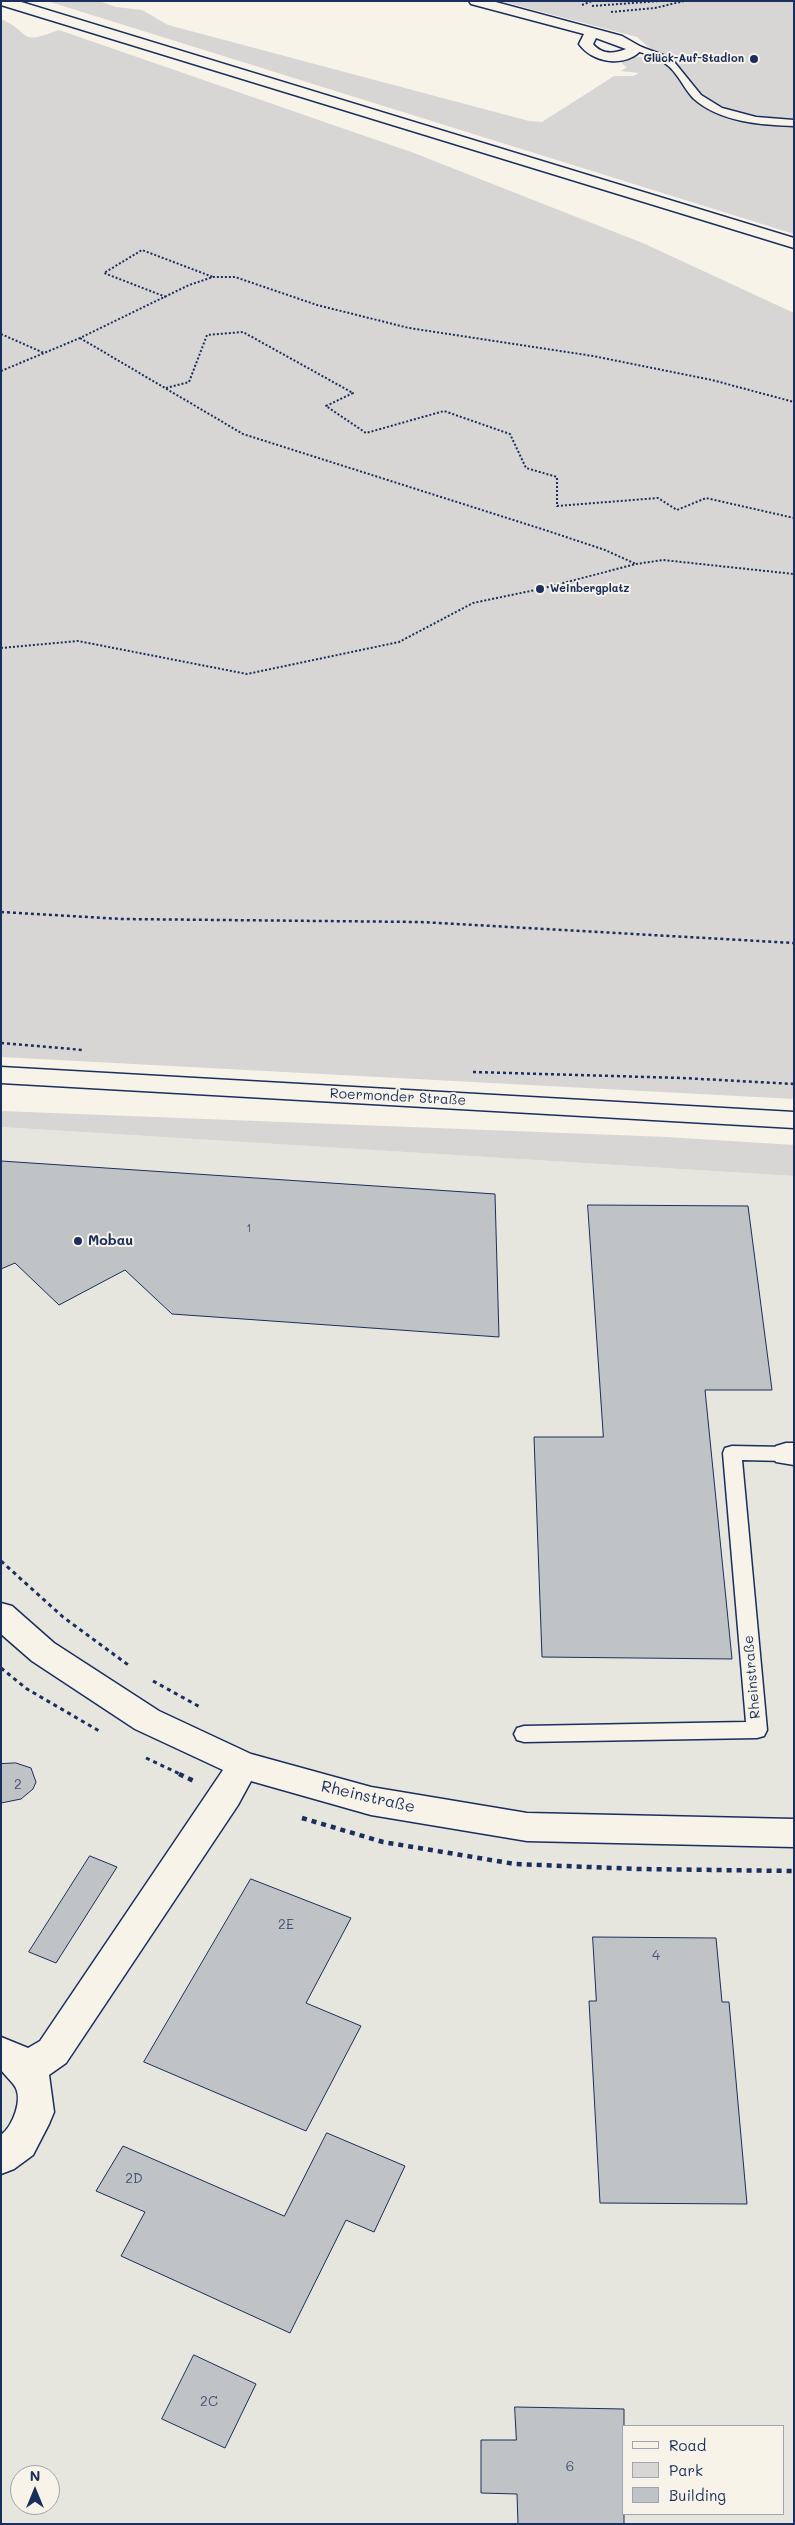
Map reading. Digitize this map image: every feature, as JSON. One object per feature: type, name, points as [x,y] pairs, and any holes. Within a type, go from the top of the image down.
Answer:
[{"type":"main road","points":[[3,1],[794,243]]},
{"type":"main road","points":[[476,1],[591,34],[617,39],[636,48],[628,55],[596,55],[588,50],[586,44],[591,34]]},
{"type":"main road","name":"Roermonder Straße","points":[[1,1075],[794,1120]]},
{"type":"main road","name":"Rheinstraße","points":[[1,1615],[43,1652],[147,1720],[243,1765],[371,1801],[527,1827],[794,1833]]},
{"type":"main road","points":[[13,2062],[52,2052],[226,1795],[243,1765]]},
{"type":"main road","points":[[1,2157],[20,2143],[36,2112],[33,2080],[13,2062]]},
{"type":"lane","points":[[636,48],[669,61],[698,96],[713,108],[735,116],[777,123],[794,123]]},
{"type":"lane","name":"Rheinstraße","points":[[524,1734],[757,1730],[732,1453],[790,1454]]},
{"type":"path","points":[[582,6],[627,5],[660,1]]},
{"type":"path","points":[[608,12],[655,8],[684,1]]},
{"type":"path","points":[[167,297],[104,273],[142,250],[213,277],[235,278],[317,306],[409,328],[593,356],[712,380],[794,402]]},
{"type":"path","points":[[1,370],[80,338],[167,297],[188,285],[213,277]]},
{"type":"path","points":[[166,388],[189,382],[207,336],[243,332],[354,393],[326,406],[366,433],[444,411],[510,434],[526,468],[557,477],[557,506],[658,498],[677,510],[706,498],[794,518]]},
{"type":"path","points":[[1,334],[44,353]]},
{"type":"path","points":[[80,338],[243,434],[564,536],[605,550],[636,564]]},
{"type":"path","points":[[1,648],[78,641],[247,674],[399,642],[473,603],[540,589],[636,564],[663,560],[794,574]]},
{"type":"path","points":[[1,912],[132,919],[420,922],[794,943]]},
{"type":"path","points":[[1,1043],[89,1051]]},
{"type":"path","points":[[471,1072],[683,1078],[794,1084]]},
{"type":"path","points":[[1,1561],[46,1604],[95,1643],[134,1669]]},
{"type":"path","points":[[150,1680],[208,1711]]},
{"type":"shaded area","points":[[1,1127],[794,1176],[794,2524],[1,2524]]},
{"type":"green space","points":[[47,1],[99,1],[116,7],[142,10],[168,25],[529,121],[542,122],[614,76],[633,76],[639,73],[621,71],[627,67],[622,64],[622,61],[636,57],[649,57],[648,60],[653,51],[637,37],[500,1],[794,1],[794,234]]},
{"type":"green space","points":[[1,19],[31,38],[59,30],[414,153],[645,244],[794,313],[794,1099],[1,1057]]},
{"type":"green space","points":[[1,1111],[667,1137],[794,1145],[794,1176],[1,1127]]},
{"type":"building","points":[[1,1161],[495,1194],[499,1337],[172,1314],[125,1270],[59,1305],[15,1263],[1,1269]]},
{"type":"building","points":[[588,1205],[748,1206],[772,1390],[705,1390],[732,1659],[542,1657],[534,1437],[603,1437]]},
{"type":"building","points":[[16,1763],[31,1768],[36,1782],[33,1789],[21,1799],[1,1803],[1,1764]]},
{"type":"building","points":[[90,1856],[117,1867],[56,1963],[29,1952]]},
{"type":"building","points":[[251,1879],[351,1918],[306,2003],[361,2026],[306,2131],[144,2062]]},
{"type":"building","points":[[593,1937],[716,1938],[722,2002],[729,2002],[747,2204],[600,2203],[589,2001],[596,2001]]},
{"type":"building","points":[[327,2133],[405,2166],[374,2232],[346,2220],[290,2333],[121,2256],[145,2212],[96,2191],[123,2146],[284,2216]]},
{"type":"building","points":[[194,2355],[256,2384],[225,2448],[162,2419]]},
{"type":"building","points":[[515,2407],[624,2409],[624,2425],[622,2425],[622,2515],[624,2515],[624,2524],[518,2524],[517,2494],[481,2493],[481,2440],[516,2440]]},
{"type":"place","name":"Glück-Auf-Stadion","points":[[754,59]]},
{"type":"place","name":"Weinbergplatz","points":[[540,589]]},
{"type":"place","name":"Mobau","points":[[78,1241]]}]
